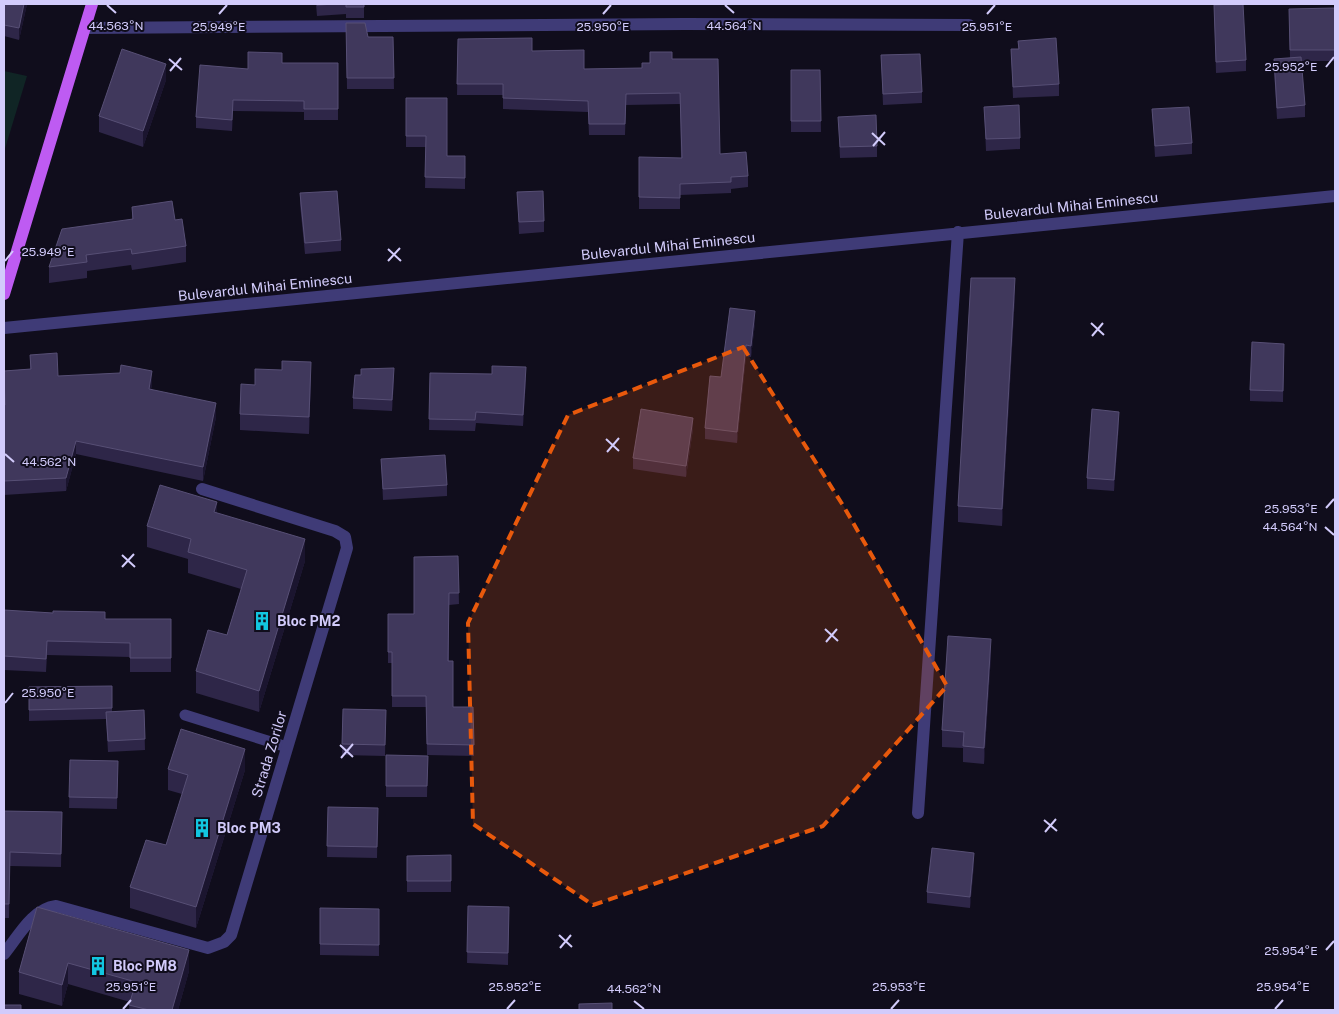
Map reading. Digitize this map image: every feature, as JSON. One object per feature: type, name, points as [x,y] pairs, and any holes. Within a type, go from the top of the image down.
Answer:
[{"type":"main road","points":[[4,294],[92,4]]},
{"type":"street","points":[[85,28],[685,24],[970,25]]},
{"type":"street","name":"Bulevardul Mihai Eminescu","points":[[4,328],[1335,196]]},
{"type":"street","points":[[918,812],[958,232]]},
{"type":"street","name":"Strada Zorilor","points":[[4,954],[37,913],[46,907],[56,906],[208,948],[224,942],[231,934],[347,548],[345,537],[335,531],[202,489]]},
{"type":"lane","points":[[185,714],[287,747]]},
{"type":"highlighted area","points":[[743,347],[844,507],[947,686],[823,826],[593,905],[473,824],[468,623],[568,415]]},
{"type":"green space","points":[[4,71],[27,76],[4,152]]},
{"type":"building","points":[[4,4],[24,4],[19,28],[4,25]]},
{"type":"building","points":[[346,4],[364,4],[364,7],[346,7]]},
{"type":"building","points":[[1243,4],[1246,60],[1216,62],[1214,5]]},
{"type":"building","points":[[1335,8],[1335,50],[1290,50],[1289,9]]},
{"type":"building","points":[[346,23],[365,23],[368,37],[393,37],[394,78],[347,78]]},
{"type":"building","points":[[532,38],[532,51],[584,50],[584,69],[642,68],[642,63],[650,63],[650,52],[672,52],[672,59],[718,59],[720,154],[746,152],[748,176],[731,177],[731,182],[680,184],[680,198],[639,197],[639,157],[682,158],[680,93],[626,94],[625,124],[589,124],[588,101],[503,98],[503,84],[457,84],[458,39]]},
{"type":"building","points":[[1056,38],[1059,84],[1013,87],[1011,49],[1019,49],[1018,41]]},
{"type":"building","points":[[122,49],[166,64],[143,131],[99,116]]},
{"type":"building","points":[[248,52],[282,53],[282,63],[338,63],[338,109],[304,109],[304,101],[233,100],[232,120],[196,117],[200,65],[248,69]]},
{"type":"building","points":[[920,54],[922,92],[883,94],[881,55]]},
{"type":"building","points":[[1301,57],[1305,105],[1277,108],[1274,59]]},
{"type":"building","points":[[791,70],[820,70],[821,121],[791,121]]},
{"type":"building","points":[[406,98],[447,98],[447,156],[465,156],[465,178],[425,177],[426,136],[406,136]]},
{"type":"building","points":[[1019,105],[1020,138],[986,139],[984,107]]},
{"type":"building","points":[[1189,107],[1192,143],[1155,146],[1152,109]]},
{"type":"building","points":[[876,115],[877,146],[840,147],[838,117]]},
{"type":"building","points":[[337,191],[341,240],[305,243],[300,193]]},
{"type":"building","points":[[543,191],[544,221],[519,222],[517,192]]},
{"type":"building","points":[[172,201],[175,220],[182,219],[186,246],[132,254],[131,249],[86,255],[87,262],[49,267],[62,229],[133,219],[132,207]]},
{"type":"building","points":[[971,278],[1015,278],[1002,509],[958,506]]},
{"type":"building","points":[[730,308],[755,311],[751,346],[746,345],[737,432],[705,428],[710,376],[721,377]]},
{"type":"building","points":[[1252,342],[1284,344],[1283,391],[1250,390]]},
{"type":"building","points":[[57,353],[58,376],[120,373],[121,365],[152,371],[149,389],[216,403],[203,467],[76,441],[66,478],[4,481],[4,371],[31,369],[30,355]]},
{"type":"building","points":[[282,361],[311,362],[309,417],[240,414],[241,384],[255,385],[255,369],[282,370]]},
{"type":"building","points":[[492,366],[526,367],[523,415],[476,412],[475,420],[429,419],[430,373],[492,374]]},
{"type":"building","points":[[394,368],[392,400],[353,398],[355,375],[361,375],[361,369]]},
{"type":"building","points":[[641,409],[693,418],[686,466],[633,458]]},
{"type":"building","points":[[1092,409],[1119,412],[1114,480],[1087,478]]},
{"type":"building","points":[[445,455],[447,485],[383,489],[381,459]]},
{"type":"building","name":"Bloc PM2","points":[[160,485],[217,502],[214,512],[305,539],[259,691],[196,671],[208,630],[227,635],[247,570],[188,552],[191,539],[147,526]]},
{"type":"building","points":[[458,556],[459,593],[449,593],[448,661],[453,661],[453,707],[473,707],[474,745],[427,744],[426,696],[392,696],[392,652],[388,652],[388,614],[414,614],[414,557]]},
{"type":"building","points":[[4,610],[53,613],[53,611],[105,612],[105,619],[171,619],[171,658],[130,658],[130,643],[47,641],[46,659],[4,656]]},
{"type":"building","points":[[948,636],[991,639],[984,748],[963,746],[964,732],[942,730]]},
{"type":"building","points":[[112,686],[112,708],[29,710],[29,687]]},
{"type":"building","points":[[343,709],[386,710],[385,745],[342,744]]},
{"type":"building","points":[[144,710],[145,739],[108,741],[106,712]]},
{"type":"building","name":"Bloc PM3","points":[[181,729],[245,749],[196,907],[130,887],[146,840],[166,845],[188,775],[168,769]]},
{"type":"building","points":[[386,755],[428,756],[427,786],[386,786]]},
{"type":"building","points":[[70,760],[118,761],[117,798],[69,797]]},
{"type":"building","points":[[328,807],[378,808],[377,847],[327,846]]},
{"type":"building","points":[[4,811],[62,812],[61,854],[10,852],[9,904],[4,904]]},
{"type":"building","points":[[932,848],[974,853],[970,897],[927,892]]},
{"type":"building","points":[[451,855],[451,881],[407,881],[407,856]]},
{"type":"building","points":[[468,906],[509,907],[508,953],[467,952]]},
{"type":"building","name":"Bloc PM8","points":[[37,907],[189,950],[172,1010],[149,1010],[129,1005],[136,982],[68,963],[62,985],[19,972]]},
{"type":"building","points":[[320,908],[379,909],[379,945],[320,944]]},
{"type":"building","points":[[612,1003],[612,1010],[579,1010],[579,1004]]},
{"type":"building","points":[[4,1005],[21,1005],[21,1010],[4,1010]]},
{"type":"place","name":"Bloc PM2","points":[[262,621]]},
{"type":"place","name":"Bloc PM3","points":[[202,828]]},
{"type":"place","name":"Bloc PM8","points":[[98,966]]}]
